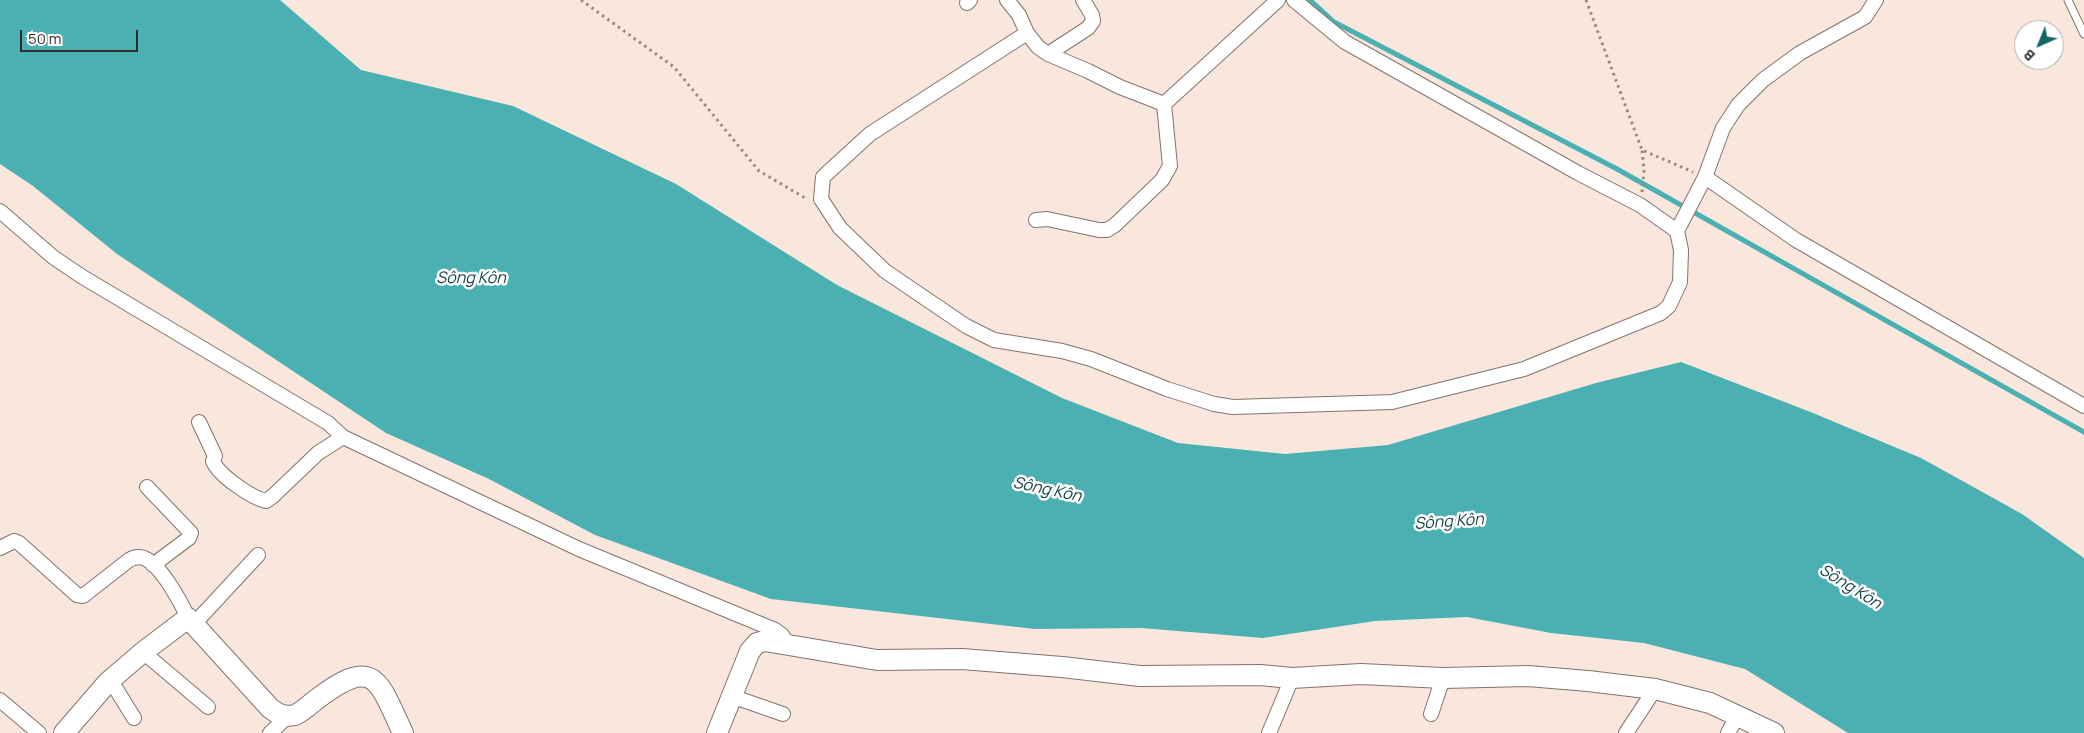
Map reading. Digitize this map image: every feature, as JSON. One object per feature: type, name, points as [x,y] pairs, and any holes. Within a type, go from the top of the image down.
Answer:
[{"type":"street","points":[[1008,0],[1038,47],[1048,54],[1120,87],[1164,104]]},
{"type":"street","points":[[1048,54],[1088,28],[1093,21],[1092,15],[1083,0]]},
{"type":"street","points":[[1164,104],[1278,0]]},
{"type":"street","points":[[1294,0],[1345,42],[1578,173],[1680,226]]},
{"type":"street","points":[[1028,33],[870,134],[823,177],[820,200],[840,228],[885,271],[966,326],[994,340],[1062,351],[1091,359],[1167,389],[1214,404],[1233,407],[1392,402],[1524,369],[1661,313],[1669,306],[1680,282],[1680,226],[1705,177],[1723,128],[1738,105],[1756,86],[1800,53],[1865,17],[1876,0]]},
{"type":"street","points":[[1036,220],[1047,218],[1099,230],[1107,230],[1115,225],[1162,180],[1170,166],[1164,104]]},
{"type":"street","points":[[1705,177],[1796,240],[2084,406]]},
{"type":"street","points":[[0,211],[53,256],[81,276],[328,423],[343,437],[579,549],[775,630],[782,636],[787,645]]},
{"type":"street","points":[[199,422],[213,449],[215,456],[213,461],[219,471],[258,500],[266,501],[318,453],[343,437]]},
{"type":"street","points":[[147,486],[191,533],[189,538],[153,565]]},
{"type":"street","points":[[0,548],[14,541],[19,543],[77,595],[83,596],[129,560],[137,557],[145,558],[178,595],[191,621],[270,708],[279,715],[287,717]]},
{"type":"street","points":[[64,733],[108,682],[144,652],[191,621],[258,555]]},
{"type":"street","points":[[717,733],[745,660],[757,643],[765,641],[877,660],[962,659],[1062,667],[1140,676],[1252,675],[1292,678],[1361,674],[1443,678],[1528,676],[1588,680],[1655,689],[1710,703],[1738,714],[1774,733]]},
{"type":"street","points":[[144,652],[208,707]]},
{"type":"street","points":[[270,733],[287,717],[305,710],[316,700],[351,677],[364,675],[374,679],[382,690],[403,733]]},
{"type":"street","points":[[1269,733],[1292,678]]},
{"type":"street","points":[[1431,714],[1443,678]]},
{"type":"street","points":[[108,682],[116,689],[134,718]]},
{"type":"street","points":[[1626,733],[1655,689]]},
{"type":"street","points":[[730,696],[783,714]]},
{"type":"street","points":[[0,700],[39,733]]},
{"type":"street","points":[[1728,733],[1738,714]]},
{"type":"lane","points":[[2068,0],[2084,34]]},
{"type":"path","points":[[582,0],[674,67],[759,170],[828,211]]},
{"type":"path","points":[[1586,0],[1642,150],[1644,171],[1642,192]]},
{"type":"path","points":[[1642,150],[1705,177]]},
{"type":"water","name":"Sông Kôn","points":[[0,0],[280,0],[361,70],[513,106],[676,184],[837,285],[1062,398],[1178,443],[1285,454],[1388,445],[1596,383],[1681,362],[1813,413],[1921,458],[2022,514],[2084,558],[2084,733],[1848,733],[1745,669],[1644,643],[1551,633],[1467,617],[1375,621],[1263,638],[1141,628],[1035,629],[771,599],[595,535],[489,479],[386,433],[117,254],[33,186],[0,164]]},
{"type":"waterway","points":[[1310,0],[1334,22],[1617,169],[2084,432]]}]
